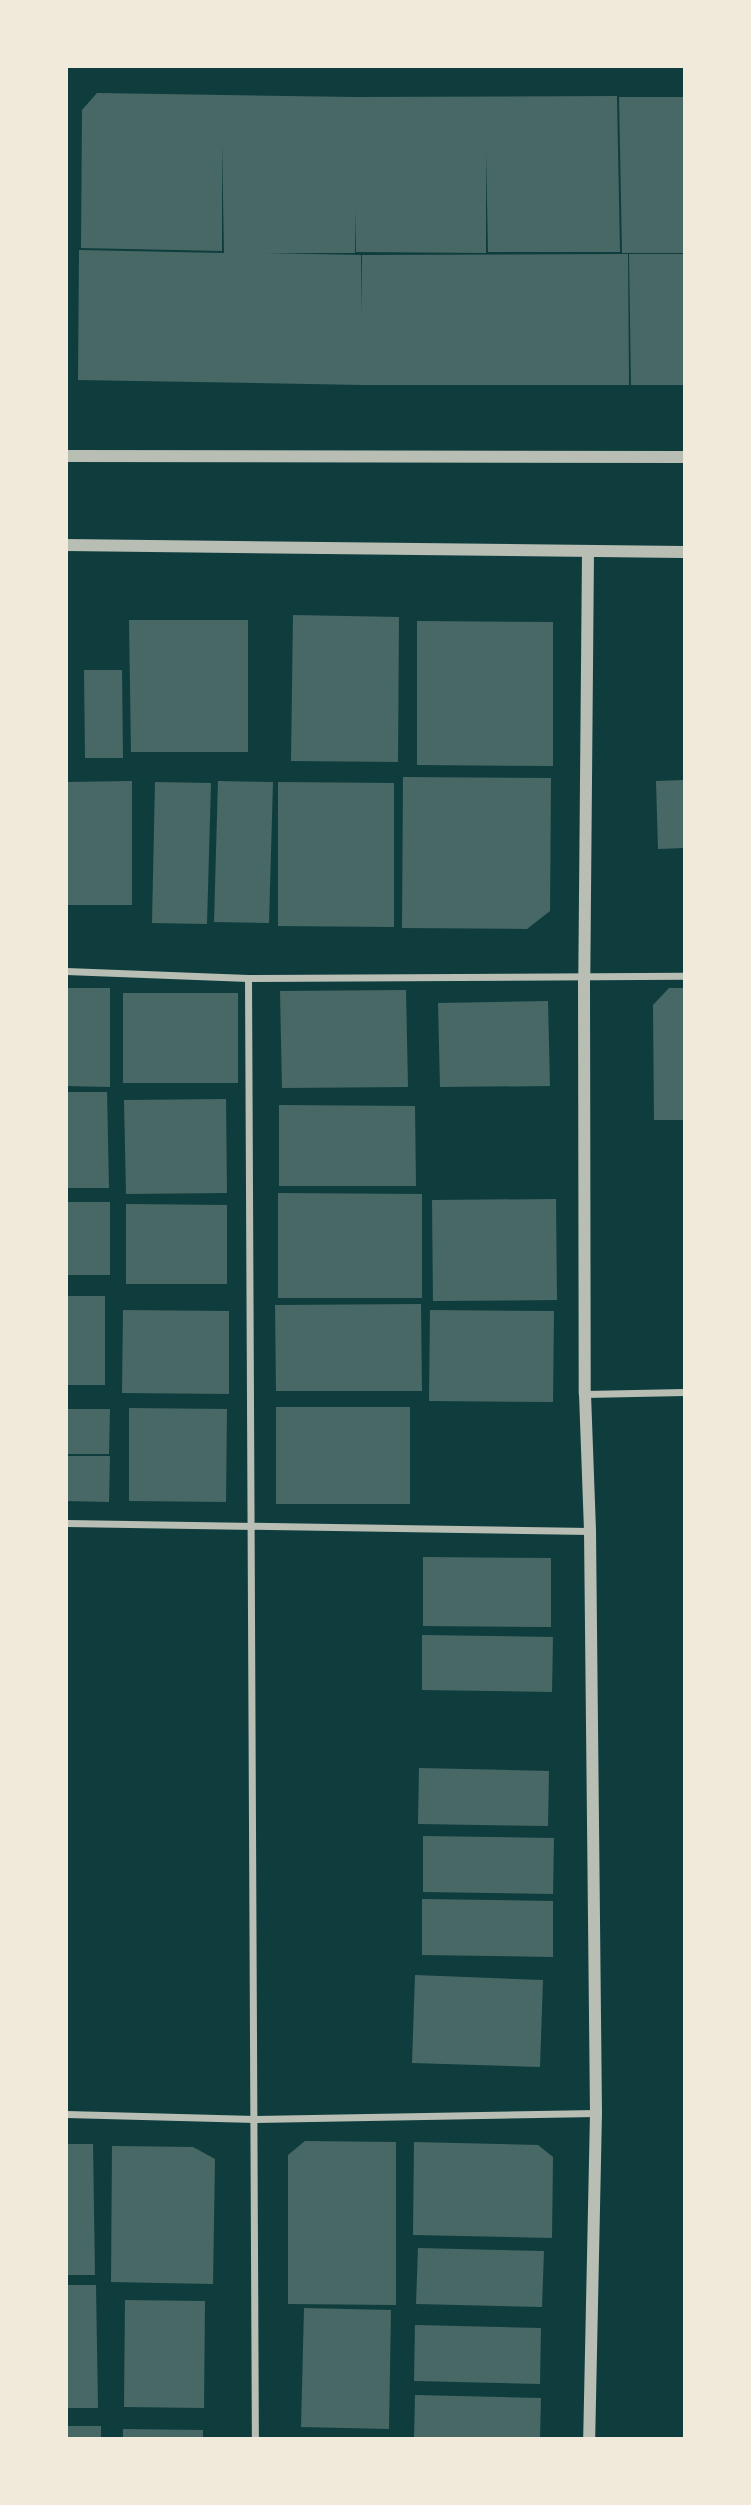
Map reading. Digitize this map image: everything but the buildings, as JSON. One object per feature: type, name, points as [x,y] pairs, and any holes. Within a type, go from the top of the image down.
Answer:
[{"type":"street","points":[[66,456],[684,457]]},
{"type":"street","points":[[66,545],[684,552]]},
{"type":"street","points":[[588,552],[584,976],[585,1394],[590,1531],[596,2113],[589,2438]]},
{"type":"street","points":[[66,971],[248,978],[684,976]]},
{"type":"street","points":[[248,978],[255,2438]]},
{"type":"street","points":[[585,1394],[684,1392]]},
{"type":"street","points":[[66,1523],[590,1531]]},
{"type":"street","points":[[66,2114],[255,2119],[596,2113]]}]
